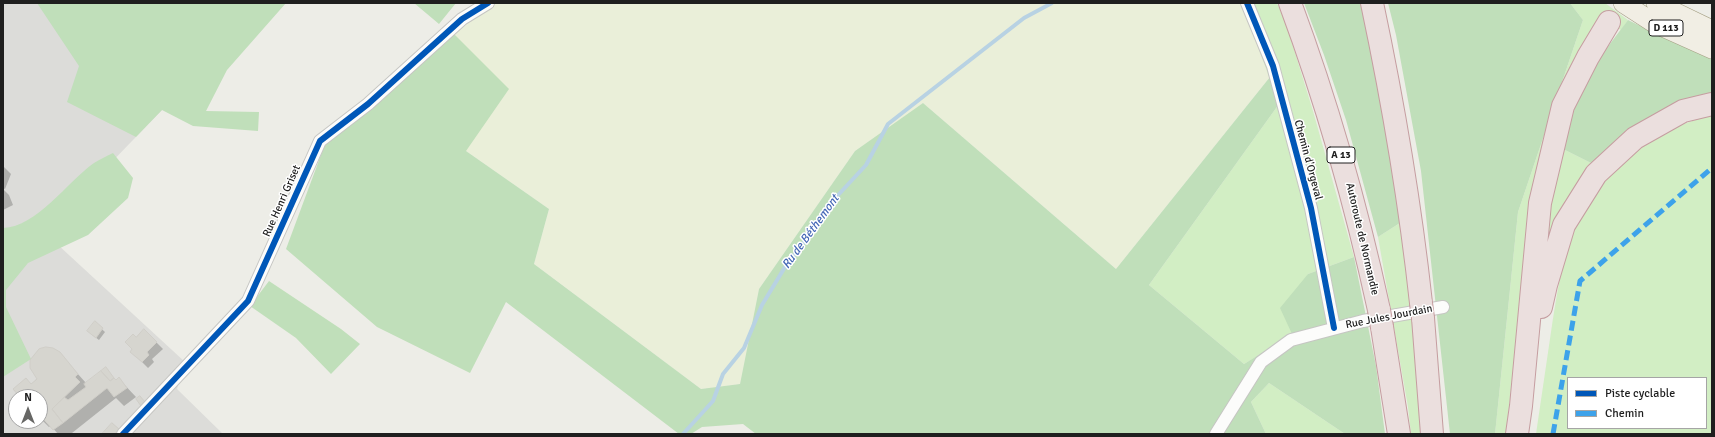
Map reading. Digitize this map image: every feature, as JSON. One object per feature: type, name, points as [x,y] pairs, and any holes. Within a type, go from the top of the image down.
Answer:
[{"type":"highway","name":"Autoroute de Normandie","points":[[1290,3],[1328,113],[1347,175],[1364,242],[1380,319],[1399,434]]},
{"type":"highway","points":[[1372,3],[1401,147],[1414,239],[1422,311],[1432,434]]},
{"type":"highway","points":[[1517,434],[1521,406],[1540,202],[1563,106],[1588,57],[1609,22]]},
{"type":"highway","points":[[1521,406],[1546,285],[1564,225],[1596,174],[1635,138],[1683,111],[1712,104]]},
{"type":"main road","name":"D 113","points":[[1623,3],[1654,23],[1712,48]]},
{"type":"main road","name":"D 113","points":[[1656,3],[1712,30]]},
{"type":"street","name":"Rue Henri Griset","points":[[123,434],[248,302],[320,141],[368,104],[462,19],[488,3]]},
{"type":"street","name":"Chemin d'Orgeval","points":[[1247,3],[1273,66],[1311,208],[1334,328]]},
{"type":"street","name":"Rue Jules Jourdain","points":[[1216,434],[1261,362],[1291,340],[1334,328],[1442,307]]},
{"type":"shaded area","points":[[3,3],[99,3],[162,110],[44,232],[185,362],[177,389],[223,434],[3,434]]},
{"type":"green space","points":[[37,3],[286,3],[227,70],[206,111],[259,112],[258,131],[193,126],[162,110],[136,137],[67,102],[79,66]]},
{"type":"green space","points":[[414,3],[456,3],[439,24]]},
{"type":"green space","points":[[485,3],[1242,3],[1270,77],[1116,269],[923,103],[855,151],[759,289],[740,384],[701,389],[534,264],[549,209],[466,151],[454,34],[489,7]]},
{"type":"green space","points":[[1242,3],[1277,3],[1285,20],[1313,111],[1354,257],[1308,274],[1293,334],[1244,364],[1149,285],[1279,104]]},
{"type":"green space","points":[[1304,3],[1363,3],[1403,221],[1378,237],[1346,120],[1324,55]]},
{"type":"green space","points":[[1388,3],[1570,3],[1583,20],[1518,212],[1495,434],[1450,434],[1421,171],[1396,35]]},
{"type":"green space","points":[[1570,3],[1605,3],[1628,20],[1621,30],[1604,20],[1582,56],[1518,328],[1506,434],[1495,434],[1518,212],[1583,20]]},
{"type":"green space","points":[[1628,20],[1669,40],[1712,58],[1712,93],[1595,165],[1563,149],[1573,105],[1597,61]]},
{"type":"green space","points":[[454,34],[509,89],[466,151],[549,209],[534,264],[701,389],[740,384],[759,289],[855,151],[923,103],[1116,269],[1270,77],[1279,104],[1149,285],[1244,364],[1292,334],[1280,308],[1308,274],[1354,257],[1376,366],[1385,434],[1345,434],[1269,383],[1251,402],[1266,434],[756,434],[743,424],[702,427],[691,434],[679,434],[506,302],[470,373],[377,327],[286,249],[331,128]]},
{"type":"green space","points":[[1712,115],[1712,434],[1536,434],[1559,281],[1567,248],[1579,216],[1593,192],[1609,173],[1619,164],[1648,142],[1671,129]]},
{"type":"green space","points":[[1563,149],[1595,165],[1549,246],[1543,248],[1553,190]]},
{"type":"green space","points":[[113,153],[133,178],[128,198],[88,235],[28,263],[6,290],[6,307],[31,359],[3,377],[3,228],[16,226],[40,212],[84,171],[94,163]]},
{"type":"green space","points":[[1403,221],[1424,434],[1411,434],[1408,407],[1378,237]]},
{"type":"green space","points":[[269,281],[341,329],[360,344],[331,374],[296,338],[250,306]]},
{"type":"green space","points":[[1269,383],[1345,434],[1266,434],[1251,402]]},
{"type":"building","points":[[95,321],[103,328],[96,338],[87,331]]},
{"type":"building","points":[[144,329],[157,342],[147,352],[149,355],[142,362],[130,352],[132,349],[125,342],[133,334],[136,337]]},
{"type":"building","points":[[46,347],[53,348],[60,352],[78,374],[75,377],[80,382],[52,409],[63,423],[53,430],[48,424],[48,389],[13,389],[26,378],[31,384],[37,379],[30,368],[30,360],[39,349]]},
{"type":"building","points":[[106,367],[114,378],[110,381],[101,371]]},
{"type":"building","points":[[101,371],[110,381],[114,378],[116,380],[119,377],[127,388],[114,397],[107,388],[63,423],[52,409],[64,397],[68,400],[86,387],[84,384]]},
{"type":"building","points":[[140,396],[145,402],[141,406],[136,399]]},
{"type":"building","points":[[112,423],[119,429],[115,434],[104,434],[103,433]]},
{"type":"waterway","name":"Ru de Béthemont","points":[[683,434],[713,401],[723,374],[744,348],[762,305],[785,267],[815,228],[827,207],[866,165],[888,124],[1024,18],[1052,3]]},
{"type":"marked path","points":[[1553,434],[1580,281],[1712,168]]},
{"type":"cycle path","points":[[123,434],[248,301],[320,141],[368,104],[462,19],[488,3]]},
{"type":"cycle path","points":[[1247,3],[1273,66],[1311,208],[1334,328]]}]
